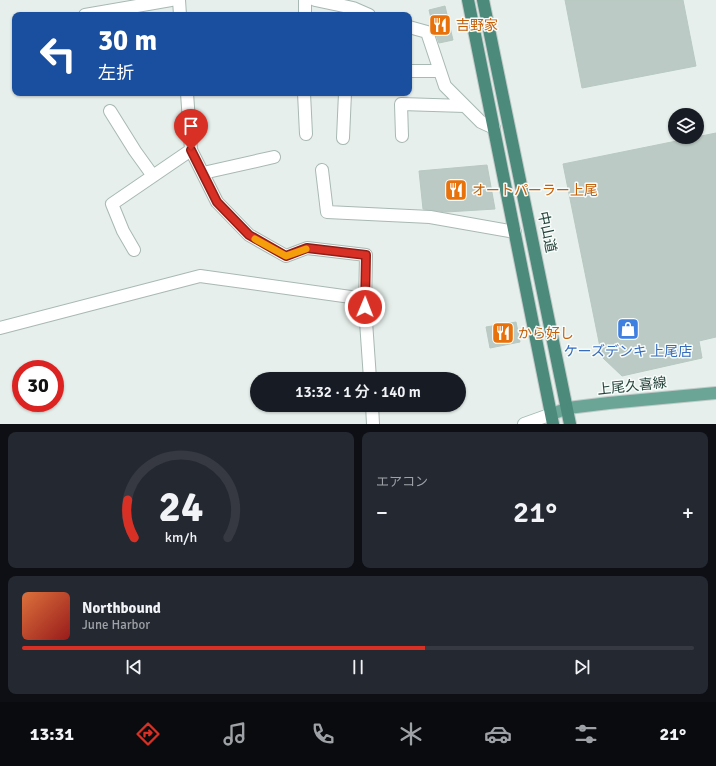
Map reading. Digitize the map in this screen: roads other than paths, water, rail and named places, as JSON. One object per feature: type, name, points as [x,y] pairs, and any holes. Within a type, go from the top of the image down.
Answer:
[{"type":"highway","points":[[468,0],[553,419]]},
{"type":"highway","name":"中山道","points":[[483,0],[568,408],[570,424]]},
{"type":"main road","name":"上尾久喜線","points":[[553,419],[568,408],[716,393]]},
{"type":"street","points":[[102,12],[171,0]]},
{"type":"street","points":[[179,0],[180,12]]},
{"type":"street","points":[[305,0],[305,12]]},
{"type":"street","points":[[314,0],[354,8],[363,12]]},
{"type":"street","points":[[412,28],[427,32],[444,86],[481,122],[494,128]]},
{"type":"street","points":[[412,71],[440,71]]},
{"type":"street","points":[[186,96],[191,150],[217,202],[249,235],[286,256],[307,248],[366,255],[365,299],[370,372]]},
{"type":"street","points":[[304,96],[306,134]]},
{"type":"street","points":[[343,138],[345,96]]},
{"type":"street","points":[[402,136],[401,104],[465,106]]},
{"type":"street","points":[[110,111],[135,151],[153,176]]},
{"type":"street","points":[[134,250],[123,231],[112,204],[191,150]]},
{"type":"street","points":[[203,174],[274,157]]},
{"type":"street","points":[[322,170],[326,212],[430,217],[515,232]]},
{"type":"street","points":[[0,328],[200,276],[365,299]]},
{"type":"street","points":[[372,412],[373,424]]},
{"type":"street","points":[[524,424],[553,419]]},
{"type":"place","name":"吉野家","points":[[440,25]]},
{"type":"place","name":"オートパーラー上尾","points":[[456,190]]},
{"type":"place","name":"ケーズデンキ 上尾店","points":[[628,329]]},
{"type":"place","name":"から好し","points":[[503,333]]}]
